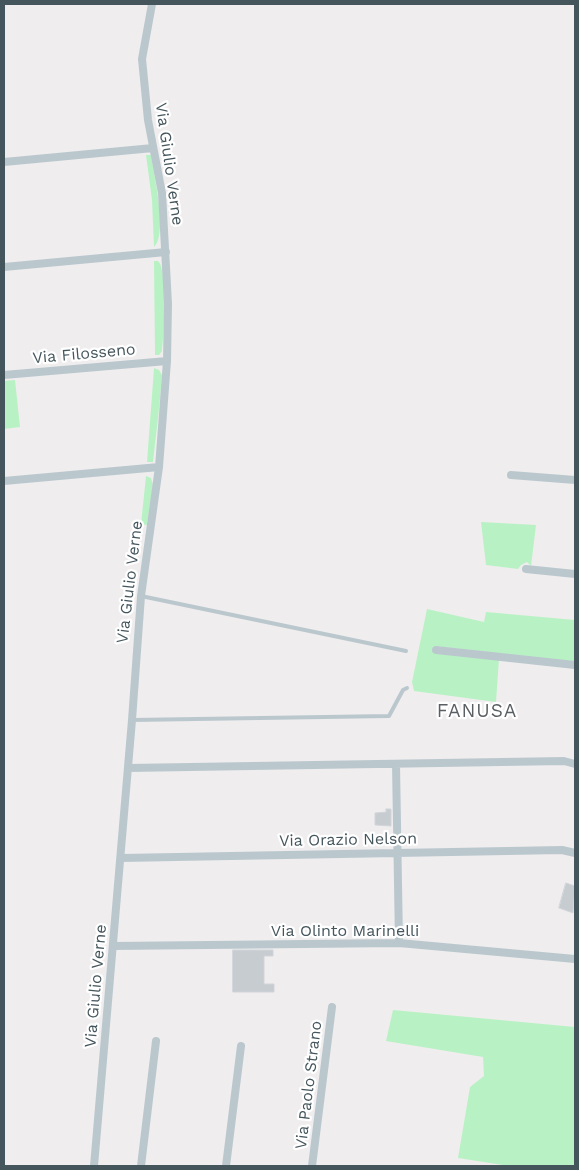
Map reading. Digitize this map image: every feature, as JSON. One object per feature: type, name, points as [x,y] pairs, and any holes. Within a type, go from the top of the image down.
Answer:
[{"type":"street","name":"Via Giulio Verne","points":[[94,1166],[114,946],[141,596],[159,467],[168,361],[166,252],[162,193],[153,148],[142,59],[152,4]]},
{"type":"street","points":[[4,162],[153,148]]},
{"type":"street","points":[[4,267],[166,252]]},
{"type":"street","name":"Via Filosseno","points":[[4,375],[168,361]]},
{"type":"street","points":[[4,481],[159,467]]},
{"type":"street","points":[[510,475],[575,480]]},
{"type":"street","points":[[526,569],[575,574]]},
{"type":"street","points":[[436,650],[575,665]]},
{"type":"street","points":[[128,768],[564,761],[575,764]]},
{"type":"street","points":[[396,764],[399,943]]},
{"type":"street","name":"Via Orazio Nelson","points":[[121,858],[562,850],[575,853]]},
{"type":"street","name":"Via Olinto Marinelli","points":[[114,946],[399,943],[575,959]]},
{"type":"street","name":"Via Paolo Strano","points":[[312,1166],[332,1007]]},
{"type":"street","points":[[140,1166],[156,1041]]},
{"type":"street","points":[[226,1166],[241,1046]]},
{"type":"lane","points":[[141,596],[406,651]]},
{"type":"lane","points":[[132,720],[388,716],[403,690],[407,688]]},
{"type":"green space","points":[[146,155],[151,155],[159,204],[160,230],[154,247],[152,200]]},
{"type":"green space","points":[[154,261],[158,261],[161,267],[164,289],[163,343],[162,351],[159,355],[155,355]]},
{"type":"green space","points":[[154,368],[159,370],[162,375],[153,462],[147,462]]},
{"type":"green space","points":[[15,380],[20,427],[4,429],[4,381]]},
{"type":"green space","points":[[146,476],[151,478],[153,485],[147,525],[141,524]]},
{"type":"green space","points":[[481,522],[536,525],[531,566],[527,562],[518,569],[486,565]]},
{"type":"green space","points":[[427,609],[484,622],[486,612],[575,620],[575,662],[434,646],[433,651],[499,659],[496,702],[414,691],[412,682]]},
{"type":"green space","points":[[393,1010],[575,1027],[575,1166],[509,1166],[458,1158],[470,1087],[484,1076],[483,1057],[386,1041]]},
{"type":"building","points":[[386,809],[391,809],[391,826],[375,825],[375,813],[386,812]]},
{"type":"building","points":[[566,883],[575,886],[573,913],[559,908]]},
{"type":"building","points":[[233,950],[273,950],[273,956],[264,956],[264,984],[274,984],[274,992],[233,992]]},
{"type":"district","name":"FANUSA","points":[[477,711]]}]
